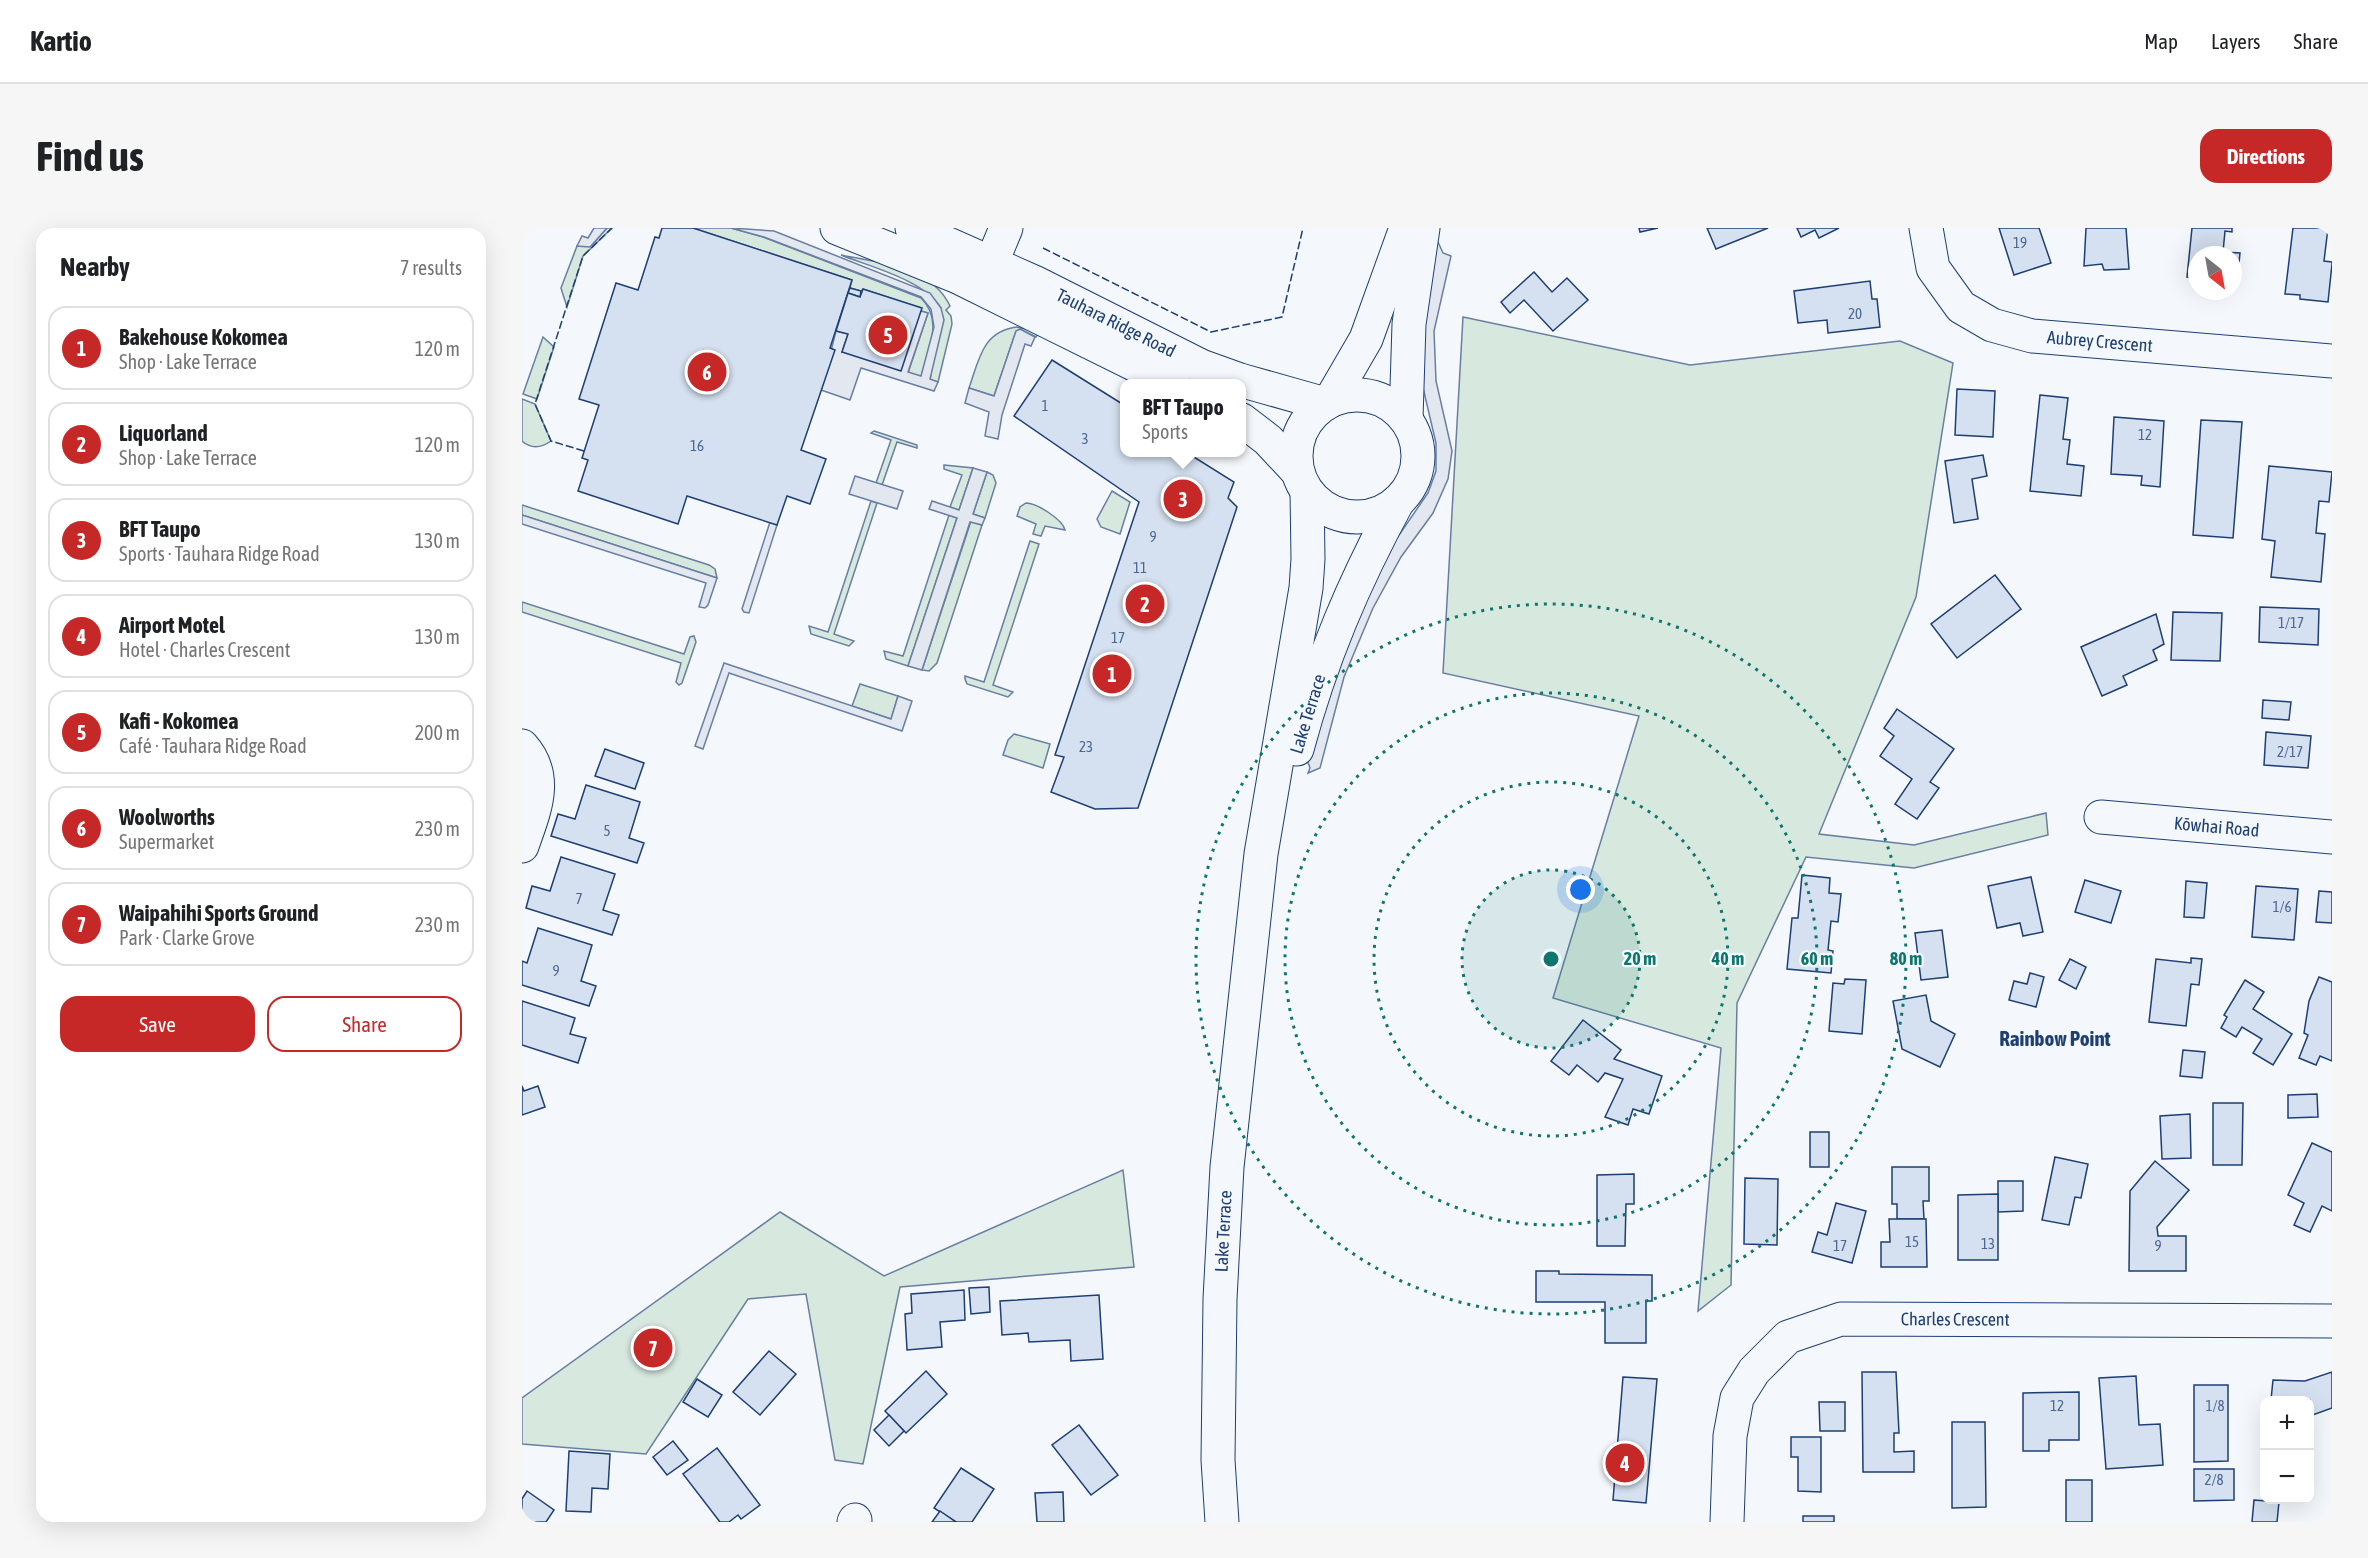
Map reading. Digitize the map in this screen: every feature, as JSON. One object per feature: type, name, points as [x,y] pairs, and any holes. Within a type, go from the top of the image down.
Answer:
[{"type":"street","name":"Tauhara Ridge Road","points":[[837,228],[958,277],[1164,379]]},
{"type":"street","name":"Tauhara Ridge Road","points":[[912,228],[992,262],[1202,366],[1235,379]]},
{"type":"street","points":[[992,262],[1006,228]]},
{"type":"street","points":[[1328,402],[1366,339],[1406,228]]},
{"type":"street","points":[[1406,419],[1409,324],[1423,228]]},
{"type":"street","name":"Aubrey Crescent","points":[[1926,228],[1933,268],[1961,307],[1992,325],[2032,336],[2332,361]]},
{"type":"street","name":"Tauhara Ridge Road","points":[[1246,382],[1328,402]]},
{"type":"street","points":[[1246,423],[1268,440],[1321,505],[1345,516],[1375,514],[1398,501],[1411,484],[1417,467],[1418,449],[1406,419],[1392,405],[1365,395],[1356,394],[1328,402],[1312,414],[1300,431],[1295,448],[1302,481]]},
{"type":"street","name":"Lake Terrace","points":[[1222,1522],[1218,1460],[1223,1214],[1235,1079],[1261,854],[1303,609],[1308,559],[1302,481]]},
{"type":"street","name":"Lake Terrace","points":[[1252,940],[1287,784],[1318,678],[1344,606],[1398,501]]},
{"type":"street","points":[[522,746],[536,764],[539,786],[522,846]]},
{"type":"street","name":"Kōwhai Road","points":[[2101,817],[2332,837]]},
{"type":"street","name":"Charles Crescent","points":[[1727,1522],[1730,1436],[1737,1398],[1754,1371],[1788,1336],[1840,1319],[2332,1321]]},
{"type":"shaded area","points":[[594,228],[607,228],[590,247],[577,246],[582,236],[588,238]]},
{"type":"shaded area","points":[[607,228],[612,228],[583,256],[567,307],[561,288],[577,246],[592,245]]},
{"type":"shaded area","points":[[693,228],[731,228],[763,237],[921,298],[932,316],[933,326],[921,377],[908,373],[928,313],[921,311],[921,308],[863,289],[861,291],[850,288],[852,280]]},
{"type":"shaded area","points":[[731,228],[774,231],[930,293],[941,308],[944,320],[930,379],[938,382],[934,391],[861,368],[850,400],[821,390],[836,331],[848,334],[842,352],[921,311],[928,313],[908,372],[921,376],[934,327],[931,309],[921,297],[764,237]]},
{"type":"shaded area","points":[[1438,242],[1443,253],[1451,256],[1434,331],[1436,381],[1452,451],[1448,479],[1433,513],[1401,557],[1373,608],[1344,677],[1320,768],[1308,773],[1310,768],[1306,757],[1320,704],[1388,551],[1428,493],[1436,471],[1436,443],[1421,379],[1427,270]]},
{"type":"shaded area","points":[[841,255],[903,268],[930,282],[941,293],[950,306],[946,310],[951,316],[952,324],[938,382],[930,380],[941,308],[933,298],[910,282]]},
{"type":"shaded area","points":[[1463,317],[1690,365],[1900,341],[1953,363],[1916,597],[1819,834],[1914,845],[2046,813],[2048,835],[1914,868],[1806,857],[1737,1003],[1731,1285],[1698,1311],[1721,1048],[1553,998],[1639,716],[1443,673]]},
{"type":"shaded area","points":[[1017,327],[1039,332],[1036,337],[1020,329],[1016,331],[994,396],[969,388],[980,357],[990,340],[997,334]]},
{"type":"shaded area","points":[[1020,329],[1035,337],[1031,346],[1025,344],[1002,415],[998,439],[985,436],[989,412],[965,403],[969,388],[994,396],[1016,331]]},
{"type":"shaded area","points":[[543,337],[554,347],[537,399],[523,394]]},
{"type":"shaded area","points":[[522,399],[535,404],[551,441],[536,447],[522,441]]},
{"type":"shaded area","points":[[874,431],[917,445],[917,448],[897,442],[882,485],[876,483],[891,440],[871,433]]},
{"type":"shaded area","points":[[944,465],[973,468],[959,510],[950,507],[962,475],[944,469]]},
{"type":"shaded area","points":[[973,468],[987,472],[973,514],[985,518],[982,525],[970,522],[922,670],[908,666],[957,518],[929,509],[932,501],[959,510]]},
{"type":"shaded area","points":[[987,472],[993,475],[996,483],[985,518],[973,514]]},
{"type":"shaded area","points":[[855,476],[903,491],[897,509],[849,494]]},
{"type":"shaded area","points":[[1112,491],[1130,502],[1120,534],[1101,527],[1097,519]]},
{"type":"shaded area","points":[[871,501],[877,503],[834,634],[854,641],[849,646],[811,634],[809,626],[828,632]]},
{"type":"shaded area","points":[[1026,503],[1049,513],[1060,522],[1065,530],[1045,526],[1041,536],[1033,534],[1036,524],[1017,516],[1020,507]]},
{"type":"shaded area","points":[[522,505],[709,565],[715,569],[717,578],[522,515]]},
{"type":"shaded area","points":[[522,515],[717,578],[708,605],[705,608],[699,607],[706,583],[522,524]]},
{"type":"shaded area","points":[[949,515],[957,518],[908,666],[886,659],[884,651],[903,656]]},
{"type":"shaded area","points":[[971,521],[982,525],[937,663],[929,671],[922,670]]},
{"type":"shaded area","points":[[770,522],[777,525],[749,613],[744,612],[742,609]]},
{"type":"shaded area","points":[[1030,541],[1039,544],[993,685],[1013,692],[1008,697],[967,684],[965,676],[984,682]]},
{"type":"shaded area","points":[[522,602],[684,654],[690,637],[694,636],[696,642],[682,683],[679,685],[676,682],[681,663],[522,612]]},
{"type":"shaded area","points":[[724,663],[891,719],[898,696],[912,701],[902,731],[729,673],[703,749],[695,746]]},
{"type":"shaded area","points":[[860,684],[898,696],[891,719],[852,706]]},
{"type":"shaded area","points":[[1014,734],[1050,744],[1043,768],[1003,755],[1008,740]]},
{"type":"shaded area","points":[[1123,1170],[1134,1267],[900,1287],[863,1464],[835,1460],[806,1294],[748,1299],[646,1454],[522,1444],[522,1398],[780,1212],[884,1276]]},
{"type":"building","points":[[662,228],[693,228],[852,280],[830,348],[835,350],[801,450],[826,459],[810,504],[787,496],[777,525],[687,496],[678,524],[578,491],[588,460],[582,458],[599,405],[579,399],[616,283],[638,290],[655,237],[659,238]]},
{"type":"building","points":[[1639,228],[1658,228],[1640,232]]},
{"type":"building","points":[[1707,228],[1768,228],[1716,249]]},
{"type":"building","points":[[1797,228],[1839,228],[1819,238],[1815,230],[1801,237]]},
{"type":"building","points":[[1999,228],[2039,228],[2051,263],[2014,275]]},
{"type":"building","points":[[2086,228],[2126,228],[2129,269],[2104,270],[2102,264],[2084,266]]},
{"type":"building","points":[[2192,228],[2232,228],[2232,232],[2225,231],[2224,246],[2190,246]]},
{"type":"building","points":[[2293,228],[2328,228],[2324,261],[2332,262],[2332,264],[2328,302],[2300,299],[2300,295],[2285,294]]},
{"type":"building","points":[[1534,272],[1552,292],[1567,278],[1588,300],[1553,331],[1524,300],[1510,313],[1501,302]]},
{"type":"building","points":[[1870,281],[1872,299],[1877,299],[1880,327],[1828,333],[1827,320],[1798,323],[1794,291]]},
{"type":"building","points":[[850,288],[861,291],[860,297],[848,293]]},
{"type":"building","points":[[863,289],[922,308],[901,371],[842,352],[848,334],[836,331],[848,293],[860,297]]},
{"type":"building","points":[[1052,360],[1120,402],[1120,457],[1194,457],[1234,482],[1228,498],[1237,507],[1138,808],[1095,809],[1051,792],[1064,757],[1055,755],[1139,502],[1014,416]]},
{"type":"building","points":[[1957,389],[1995,391],[1993,437],[1955,435]]},
{"type":"building","points":[[2040,395],[2068,398],[2063,439],[2070,440],[2067,464],[2084,466],[2081,496],[2030,491]]},
{"type":"building","points":[[2114,417],[2164,421],[2160,487],[2141,485],[2142,476],[2111,474]]},
{"type":"building","points":[[2201,420],[2242,422],[2233,538],[2193,535]]},
{"type":"building","points":[[1983,455],[1987,476],[1972,479],[1978,519],[1954,523],[1945,461]]},
{"type":"building","points":[[2269,466],[2332,472],[2329,502],[2319,501],[2316,533],[2325,534],[2321,582],[2271,577],[2275,541],[2262,539]]},
{"type":"building","points":[[1995,575],[2021,609],[1957,658],[1931,624]]},
{"type":"building","points":[[2260,607],[2319,609],[2318,645],[2259,642]]},
{"type":"building","points":[[2173,612],[2222,613],[2220,661],[2171,660]]},
{"type":"building","points":[[2156,614],[2164,644],[2153,650],[2157,660],[2123,676],[2127,685],[2102,696],[2081,647]]},
{"type":"building","points":[[2263,700],[2291,702],[2289,720],[2262,718]]},
{"type":"building","points":[[1897,709],[1954,749],[1930,782],[1939,788],[1917,819],[1895,804],[1912,779],[1880,756],[1894,736],[1884,728]]},
{"type":"building","points":[[2266,732],[2311,736],[2308,768],[2264,765]]},
{"type":"building","points":[[605,749],[644,763],[635,789],[595,776]]},
{"type":"building","points":[[586,785],[640,802],[629,838],[644,843],[637,863],[551,836],[558,814],[575,819]]},
{"type":"building","points":[[561,857],[615,874],[603,910],[619,915],[612,935],[526,908],[532,886],[550,891]]},
{"type":"building","points":[[1802,875],[1830,878],[1829,893],[1841,894],[1838,922],[1831,921],[1828,950],[1833,951],[1831,973],[1787,969],[1792,918],[1798,918]]},
{"type":"building","points":[[2031,877],[2043,932],[2023,936],[2020,923],[1997,928],[1988,886]]},
{"type":"building","points":[[2085,880],[2121,891],[2111,923],[2075,912]]},
{"type":"building","points":[[2186,881],[2207,883],[2204,918],[2184,917]]},
{"type":"building","points":[[2256,886],[2298,889],[2294,940],[2252,937]]},
{"type":"building","points":[[2319,891],[2332,892],[2332,923],[2316,922]]},
{"type":"building","points":[[538,928],[592,945],[581,981],[596,986],[589,1006],[522,985],[522,961],[527,963]]},
{"type":"building","points":[[1942,930],[1948,977],[1921,980],[1915,933]]},
{"type":"building","points":[[2191,958],[2202,959],[2199,985],[2191,984],[2186,1026],[2149,1022],[2156,959],[2191,963]]},
{"type":"building","points":[[2070,959],[2086,967],[2076,989],[2059,980]]},
{"type":"building","points":[[2030,973],[2044,977],[2036,1007],[2009,1000],[2014,981],[2027,984]]},
{"type":"building","points":[[2319,977],[2332,982],[2332,1061],[2320,1056],[2316,1065],[2299,1058],[2308,1035],[2304,1033],[2309,1001]]},
{"type":"building","points":[[1845,979],[1866,980],[1862,1034],[1829,1031],[1833,983],[1844,984]]},
{"type":"building","points":[[2245,980],[2264,992],[2253,1009],[2292,1034],[2273,1065],[2253,1053],[2262,1039],[2242,1027],[2236,1037],[2221,1028],[2227,1017],[2224,1015]]},
{"type":"building","points":[[1926,995],[1931,1021],[1955,1034],[1940,1067],[1902,1049],[1893,1001]]},
{"type":"building","points":[[522,1001],[575,1018],[570,1034],[586,1038],[578,1063],[522,1045]]},
{"type":"building","points":[[1583,1020],[1621,1050],[1614,1059],[1662,1076],[1649,1114],[1633,1109],[1628,1125],[1605,1117],[1623,1079],[1605,1073],[1598,1082],[1577,1065],[1569,1075],[1551,1061]]},
{"type":"building","points":[[2183,1050],[2205,1052],[2202,1078],[2180,1076]]},
{"type":"building","points":[[522,1086],[524,1091],[538,1086],[545,1107],[522,1115]]},
{"type":"building","points":[[2317,1094],[2318,1117],[2288,1118],[2288,1095]]},
{"type":"building","points":[[2213,1103],[2243,1103],[2242,1165],[2213,1165]]},
{"type":"building","points":[[2190,1114],[2191,1158],[2162,1159],[2160,1116]]},
{"type":"building","points":[[1810,1132],[1829,1132],[1829,1167],[1810,1167]]},
{"type":"building","points":[[2312,1143],[2332,1152],[2332,1211],[2322,1206],[2310,1232],[2294,1225],[2304,1203],[2288,1195]]},
{"type":"building","points":[[2055,1157],[2088,1164],[2081,1198],[2075,1197],[2069,1225],[2042,1220]]},
{"type":"building","points":[[2155,1161],[2189,1190],[2157,1227],[2158,1236],[2186,1236],[2186,1271],[2129,1271],[2130,1191]]},
{"type":"building","points":[[1892,1167],[1929,1167],[1929,1201],[1923,1201],[1924,1219],[1897,1219],[1897,1204],[1892,1204]]},
{"type":"building","points":[[1634,1174],[1634,1204],[1626,1204],[1625,1246],[1597,1246],[1597,1175]]},
{"type":"building","points":[[1745,1178],[1778,1179],[1777,1245],[1744,1244]]},
{"type":"building","points":[[1998,1181],[2023,1181],[2023,1211],[1998,1212]]},
{"type":"building","points":[[1998,1194],[1998,1260],[1958,1260],[1958,1195]]},
{"type":"building","points":[[1836,1203],[1866,1211],[1852,1263],[1812,1252],[1818,1232],[1827,1235]]},
{"type":"building","points":[[1889,1219],[1926,1219],[1927,1267],[1881,1267],[1881,1242],[1890,1242]]},
{"type":"building","points":[[1536,1271],[1559,1271],[1559,1274],[1652,1275],[1652,1301],[1646,1301],[1646,1343],[1605,1343],[1605,1302],[1536,1302]]},
{"type":"building","points":[[989,1287],[990,1312],[971,1314],[969,1288]]},
{"type":"building","points":[[964,1290],[965,1320],[940,1322],[942,1347],[907,1350],[905,1314],[912,1313],[911,1294]]},
{"type":"building","points":[[1099,1295],[1103,1359],[1071,1361],[1070,1340],[1029,1342],[1028,1333],[1002,1335],[1000,1301]]},
{"type":"building","points":[[769,1351],[796,1374],[760,1415],[733,1392]]},
{"type":"building","points":[[926,1371],[947,1394],[906,1433],[885,1411]]},
{"type":"building","points":[[1862,1372],[1896,1372],[1899,1433],[1894,1433],[1894,1452],[1914,1451],[1914,1472],[1863,1472]]},
{"type":"building","points":[[2332,1372],[2332,1408],[2314,1415],[2314,1396],[2271,1396],[2273,1380],[2305,1381]]},
{"type":"building","points":[[2136,1376],[2139,1425],[2160,1424],[2163,1465],[2106,1469],[2099,1378]]},
{"type":"building","points":[[1623,1377],[1657,1379],[1646,1503],[1613,1500]]},
{"type":"building","points":[[697,1379],[722,1395],[708,1417],[683,1402]]},
{"type":"building","points":[[2194,1385],[2228,1385],[2228,1461],[2194,1462]]},
{"type":"building","points":[[2079,1392],[2079,1440],[2049,1440],[2049,1451],[2023,1451],[2023,1393]]},
{"type":"building","points":[[1819,1402],[1845,1402],[1845,1431],[1820,1431]]},
{"type":"building","points":[[889,1415],[904,1431],[889,1446],[874,1430]]},
{"type":"building","points":[[1952,1422],[1985,1422],[1986,1507],[1952,1508]]},
{"type":"building","points":[[1079,1425],[1118,1475],[1091,1495],[1052,1445]]},
{"type":"building","points":[[1791,1437],[1821,1437],[1821,1492],[1798,1491],[1798,1457],[1791,1457]]},
{"type":"building","points":[[673,1441],[688,1460],[667,1475],[653,1457]]},
{"type":"building","points":[[717,1448],[760,1505],[741,1519],[738,1515],[729,1522],[720,1522],[683,1474]]},
{"type":"building","points":[[569,1451],[610,1454],[608,1489],[592,1488],[591,1512],[566,1511]]},
{"type":"building","points":[[961,1468],[994,1489],[972,1522],[956,1522],[934,1508]]},
{"type":"building","points":[[2194,1469],[2234,1469],[2234,1500],[2194,1501]]},
{"type":"building","points":[[2066,1480],[2092,1480],[2092,1522],[2066,1522]]},
{"type":"building","points":[[527,1491],[554,1510],[546,1522],[522,1522],[522,1499]]},
{"type":"building","points":[[1063,1492],[1064,1522],[1037,1522],[1035,1493]]},
{"type":"building","points":[[2254,1500],[2260,1500],[2260,1504],[2279,1504],[2277,1522],[2252,1522]]},
{"type":"building","points":[[940,1511],[956,1522],[932,1522]]},
{"type":"building","points":[[1803,1516],[1834,1516],[1834,1522],[1803,1522]]},
{"type":"fence","points":[[584,451],[551,441],[535,404],[583,256],[612,228]]},
{"type":"fence","points":[[1043,248],[1211,332],[1282,317],[1303,228]]},
{"type":"place","name":"Kafi - Kokomea","points":[[888,335]]},
{"type":"place","name":"Woolworths","points":[[707,372]]},
{"type":"place","name":"BFT Taupo","points":[[1183,499]]},
{"type":"place","name":"Liquorland","points":[[1145,604]]},
{"type":"place","name":"Bakehouse Kokomea","points":[[1112,674]]},
{"type":"place","name":"Waipahihi Sports Ground","points":[[653,1348]]},
{"type":"place","name":"Airport Motel","points":[[1625,1463]]},
{"type":"district","name":"Rainbow Point","points":[[2055,1039]]}]
